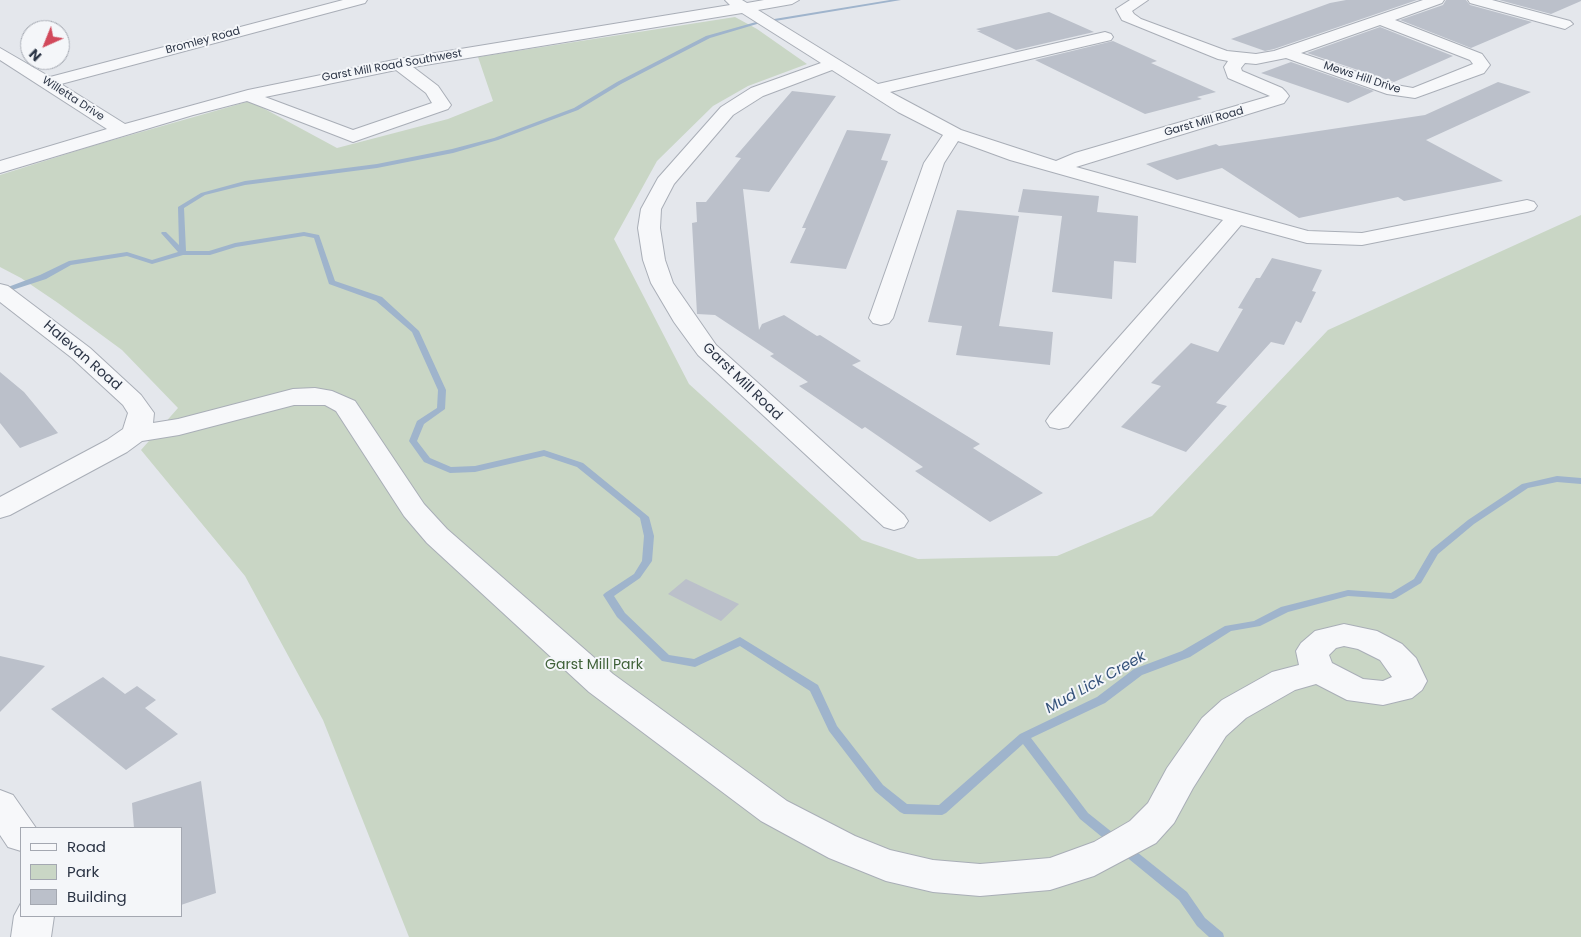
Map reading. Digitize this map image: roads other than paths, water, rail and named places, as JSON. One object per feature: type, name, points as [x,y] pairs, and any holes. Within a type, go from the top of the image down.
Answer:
[{"type":"street","name":"Bromley Road","points":[[47,83],[360,0]]},
{"type":"street","name":"Garst Mill Road Southwest","points":[[0,167],[120,129],[248,95],[399,64],[738,4],[792,0]]},
{"type":"street","points":[[1141,0],[1124,9],[1127,17],[1146,27],[1224,56],[1264,58],[1286,53]]},
{"type":"street","name":"Mews Hill Drive","points":[[1286,53],[1438,0]]},
{"type":"street","points":[[1474,0],[1565,24]]},
{"type":"street","points":[[738,4],[874,90],[954,134],[998,150],[1307,237],[1346,240],[1362,239],[1527,206]]},
{"type":"street","name":"Mews Hill Drive","points":[[1286,53],[1393,90],[1415,93],[1482,65],[1476,57],[1382,20]]},
{"type":"street","points":[[874,90],[1105,37]]},
{"type":"street","name":"Willetta Drive","points":[[0,53],[120,129]]},
{"type":"street","name":"Garst Mill Road","points":[[1059,167],[1097,152],[1278,99],[1280,96],[1276,92],[1246,81],[1234,74],[1232,67],[1241,58]]},
{"type":"street","points":[[248,95],[353,136],[442,105],[432,90],[399,64]]},
{"type":"street","name":"Garst Mill Road","points":[[834,64],[757,92],[726,111],[665,182],[651,209],[649,228],[654,260],[662,283],[686,322],[707,350],[894,522]]},
{"type":"street","points":[[399,82],[417,78]]},
{"type":"street","points":[[287,110],[311,102]]},
{"type":"street","points":[[881,318],[934,163],[942,148],[954,134]]},
{"type":"street","points":[[1059,422],[1236,218]]},
{"type":"street","name":"Halevan Road","points":[[0,291],[81,354],[132,400],[140,413],[140,423],[134,434]]},
{"type":"street","points":[[0,509],[117,446],[134,434],[179,427],[293,397],[314,396],[332,399],[346,406],[414,510],[437,536],[602,683],[774,811],[842,847],[886,865],[932,876],[980,880],[1050,874],[1081,865],[1107,853],[1143,832],[1161,813],[1180,778],[1214,727],[1234,709],[1284,681],[1320,671]]},
{"type":"street","points":[[0,805],[20,835]]},
{"type":"street","points":[[30,937],[34,917]]},
{"type":"waterway","points":[[183,253],[181,207],[203,194],[245,183],[377,166],[453,151],[496,139],[576,109],[619,83],[708,37],[756,23],[899,0]]},
{"type":"waterway","name":"Mud Lick Creek","points":[[164,233],[183,253]]},
{"type":"waterway","name":"Mud Lick Creek","points":[[183,253],[210,253],[235,245],[304,234],[317,236],[332,282],[379,299],[415,331],[442,390],[441,409],[420,423],[413,441],[427,460],[450,470],[475,469],[544,453],[580,465],[644,517],[649,536],[647,561],[637,576],[608,595],[621,615],[666,658],[695,663],[740,641],[814,688],[833,728],[879,788],[904,809],[942,810],[1024,737]]},
{"type":"waterway","name":"Mud Lick Creek","points":[[0,292],[43,277],[69,263],[127,254],[152,262],[183,253]]},
{"type":"waterway","name":"Mud Lick Creek","points":[[1024,737],[1101,700],[1138,672],[1186,654],[1229,628],[1256,624],[1285,609],[1348,593],[1393,596],[1418,581],[1434,552],[1471,522],[1525,486],[1557,479],[1581,481]]},
{"type":"waterway","points":[[1024,737],[1084,816],[1183,896],[1201,922],[1218,937]]},
{"type":"park label","name":"Garst Mill Park","points":[[594,665]]}]
